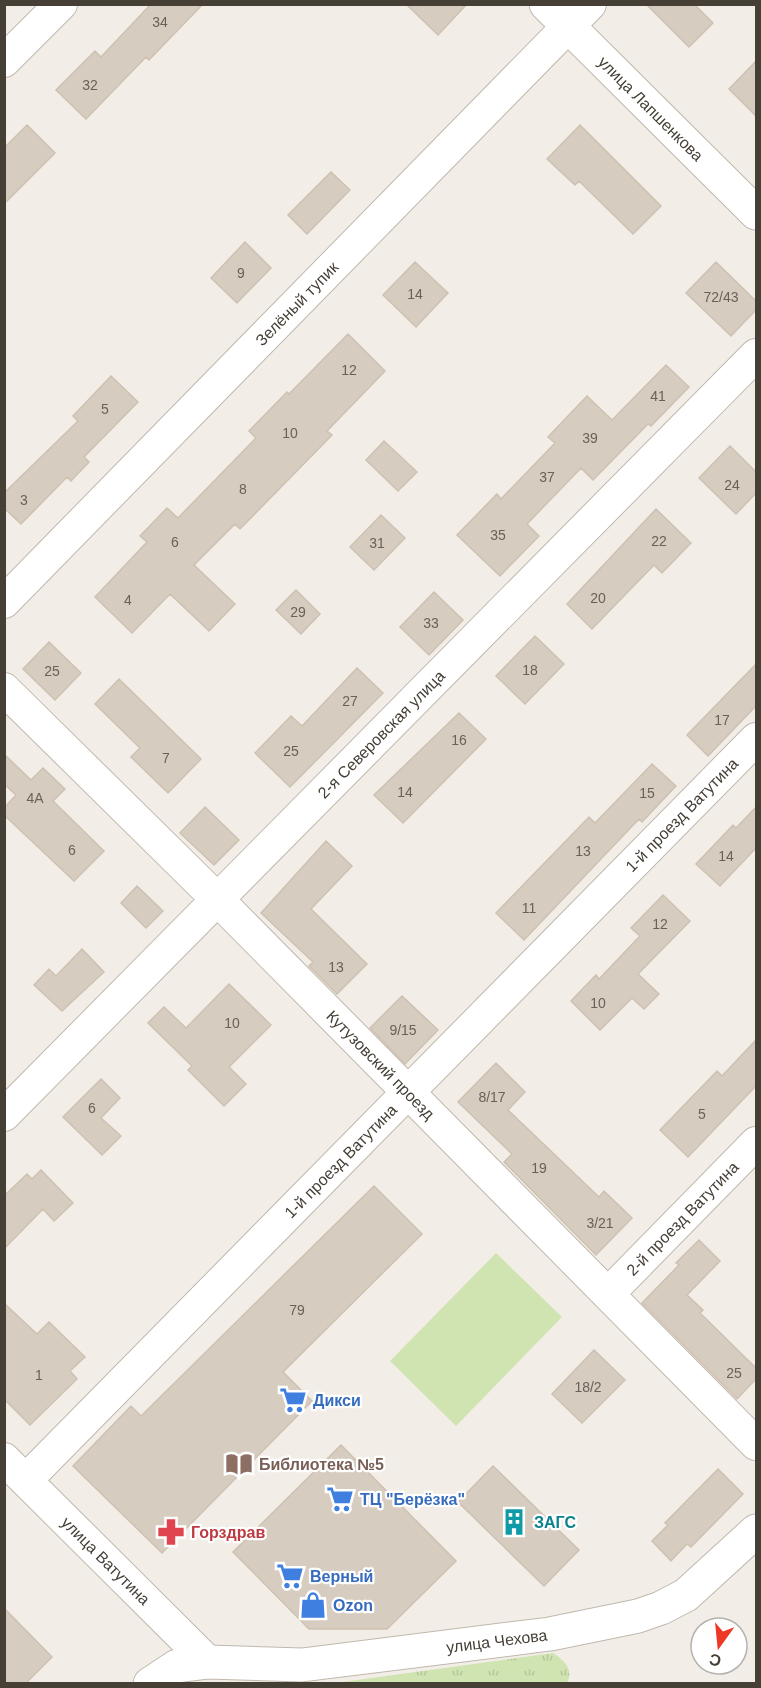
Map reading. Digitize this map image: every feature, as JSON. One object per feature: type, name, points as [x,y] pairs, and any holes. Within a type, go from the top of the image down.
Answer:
[{"type":"street","points":[[4,61],[61,4]]},
{"type":"street","name":"улица Лапшенкова","points":[[568,12],[756,213]]},
{"type":"street","name":"Зелёный тупик","points":[[4,602],[568,12]]},
{"type":"street","name":"2-я Северовская улица","points":[[7,1109],[756,355]]},
{"type":"street","name":"Кутузовский проезд","points":[[4,689],[217,899],[756,1444]]},
{"type":"street","name":"1-й проезд Ватутина","points":[[15,1470],[409,1092],[756,739]]},
{"type":"street","name":"2-й проезд Ватутина","points":[[608,1294],[756,1143]]},
{"type":"street","name":"улица Ватутина","points":[[15,1470],[208,1662]]},
{"type":"street","name":"улица Чехова","points":[[150,1683],[177,1666],[208,1662],[302,1665],[515,1639],[638,1616],[661,1608],[686,1595],[756,1531]]},
{"type":"green space","points":[[496,1253],[562,1317],[456,1426],[390,1361]]},
{"type":"green space","points":[[553,1653],[569,1669],[567,1683],[335,1683]]},
{"type":"building","points":[[151,4],[203,4],[149,60],[146,57],[86,119],[56,90],[95,51],[101,57]]},
{"type":"building","points":[[406,4],[467,4],[438,35]]},
{"type":"building","points":[[646,4],[694,4],[713,23],[689,47]]},
{"type":"building","points":[[756,61],[756,116],[729,89]]},
{"type":"building","points":[[27,125],[55,153],[4,204],[4,148]]},
{"type":"building","points":[[580,125],[661,206],[633,234],[579,181],[575,185],[547,159]]},
{"type":"building","points":[[331,172],[350,190],[307,234],[288,215]]},
{"type":"building","points":[[245,242],[271,268],[237,303],[211,278]]},
{"type":"building","points":[[415,262],[448,293],[416,327],[383,295]]},
{"type":"building","points":[[716,262],[756,301],[756,310],[731,336],[686,293]]},
{"type":"building","points":[[348,334],[385,371],[327,431],[332,435],[240,529],[235,524],[194,565],[235,604],[209,631],[170,594],[132,633],[95,597],[147,542],[140,536],[167,508],[178,518],[256,438],[249,431]]},
{"type":"building","points":[[666,365],[689,387],[651,426],[648,424],[593,480],[581,468],[527,524],[539,536],[500,576],[457,535],[497,494],[501,499],[555,443],[548,437],[587,396],[612,420]]},
{"type":"building","points":[[111,376],[138,402],[84,457],[89,462],[71,481],[67,477],[21,524],[4,508],[4,493],[78,421],[73,416]]},
{"type":"building","points":[[384,441],[417,472],[398,491],[366,460]]},
{"type":"building","points":[[730,446],[756,472],[756,493],[736,514],[699,478]]},
{"type":"building","points":[[656,509],[691,543],[662,573],[654,565],[592,629],[567,604]]},
{"type":"building","points":[[381,515],[405,538],[374,570],[350,547]]},
{"type":"building","points":[[296,590],[320,614],[301,634],[276,610]]},
{"type":"building","points":[[434,592],[463,620],[429,655],[400,627]]},
{"type":"building","points":[[535,636],[564,664],[525,704],[496,676]]},
{"type":"building","points":[[49,642],[81,673],[55,700],[23,669]]},
{"type":"building","points":[[756,664],[756,706],[708,756],[687,735]]},
{"type":"building","points":[[357,668],[383,693],[290,787],[255,753],[291,716],[302,726]]},
{"type":"building","points":[[119,679],[201,759],[168,793],[131,757],[140,748],[95,704]]},
{"type":"building","points":[[459,713],[486,739],[403,823],[374,795]]},
{"type":"building","points":[[4,754],[31,780],[43,768],[65,789],[53,801],[104,851],[74,881],[4,815],[4,808],[16,795],[4,784]]},
{"type":"building","points":[[652,764],[676,786],[642,822],[639,819],[524,940],[496,913],[589,817],[595,823]]},
{"type":"building","points":[[205,807],[239,840],[214,865],[180,833]]},
{"type":"building","points":[[756,807],[756,848],[720,886],[696,864],[733,825],[736,828]]},
{"type":"building","points":[[326,841],[352,866],[311,909],[367,964],[337,994],[309,966],[313,962],[261,913]]},
{"type":"building","points":[[137,886],[163,911],[146,928],[121,903]]},
{"type":"building","points":[[663,895],[690,921],[638,974],[659,994],[644,1009],[632,998],[600,1030],[571,1001],[596,975],[599,979],[640,936],[631,928]]},
{"type":"building","points":[[82,949],[104,972],[62,1011],[34,985],[49,969],[56,976]]},
{"type":"building","points":[[229,984],[271,1025],[229,1067],[246,1084],[224,1106],[188,1070],[192,1066],[148,1023],[164,1007],[186,1028]]},
{"type":"building","points":[[402,996],[438,1030],[405,1064],[370,1028]]},
{"type":"building","points":[[756,1040],[756,1086],[688,1157],[660,1130],[717,1071],[722,1076]]},
{"type":"building","points":[[496,1063],[525,1092],[508,1110],[599,1197],[604,1191],[632,1218],[596,1255],[504,1162],[512,1154],[458,1102]]},
{"type":"building","points":[[101,1079],[120,1098],[101,1118],[121,1136],[102,1155],[63,1117]]},
{"type":"building","points":[[41,1170],[73,1203],[54,1221],[43,1209],[4,1249],[4,1196],[27,1174],[32,1179]]},
{"type":"building","points":[[374,1186],[422,1234],[283,1372],[312,1401],[162,1553],[73,1466],[131,1406],[141,1416]]},
{"type":"building","points":[[699,1240],[720,1261],[687,1295],[703,1310],[700,1313],[756,1368],[756,1379],[737,1399],[642,1303],[679,1265],[676,1263]]},
{"type":"building","points":[[4,1303],[37,1334],[49,1322],[85,1357],[70,1371],[77,1379],[30,1425],[4,1399]]},
{"type":"building","points":[[594,1350],[625,1380],[582,1423],[552,1394]]},
{"type":"building","name":"ТЦ \"Берёзка\"","points":[[341,1445],[456,1561],[387,1629],[309,1629],[233,1552]]},
{"type":"building","name":"ЗАГС","points":[[493,1466],[579,1550],[544,1586],[458,1502]]},
{"type":"building","points":[[718,1469],[743,1494],[691,1547],[687,1544],[671,1561],[652,1541],[668,1525],[665,1523]]},
{"type":"building","points":[[4,1608],[52,1657],[26,1683],[4,1683]]},
{"type":"place","name":"Дикси","points":[[293,1400]]},
{"type":"place","name":"Библиотека №5","points":[[239,1464]]},
{"type":"place","name":"ТЦ \"Берёзка\"","points":[[340,1499]]},
{"type":"place","name":"ЗАГС","points":[[514,1522]]},
{"type":"place","name":"Горздрав","points":[[171,1532]]},
{"type":"place","name":"Верный","points":[[290,1576]]},
{"type":"place","name":"Ozon","points":[[313,1605]]}]
